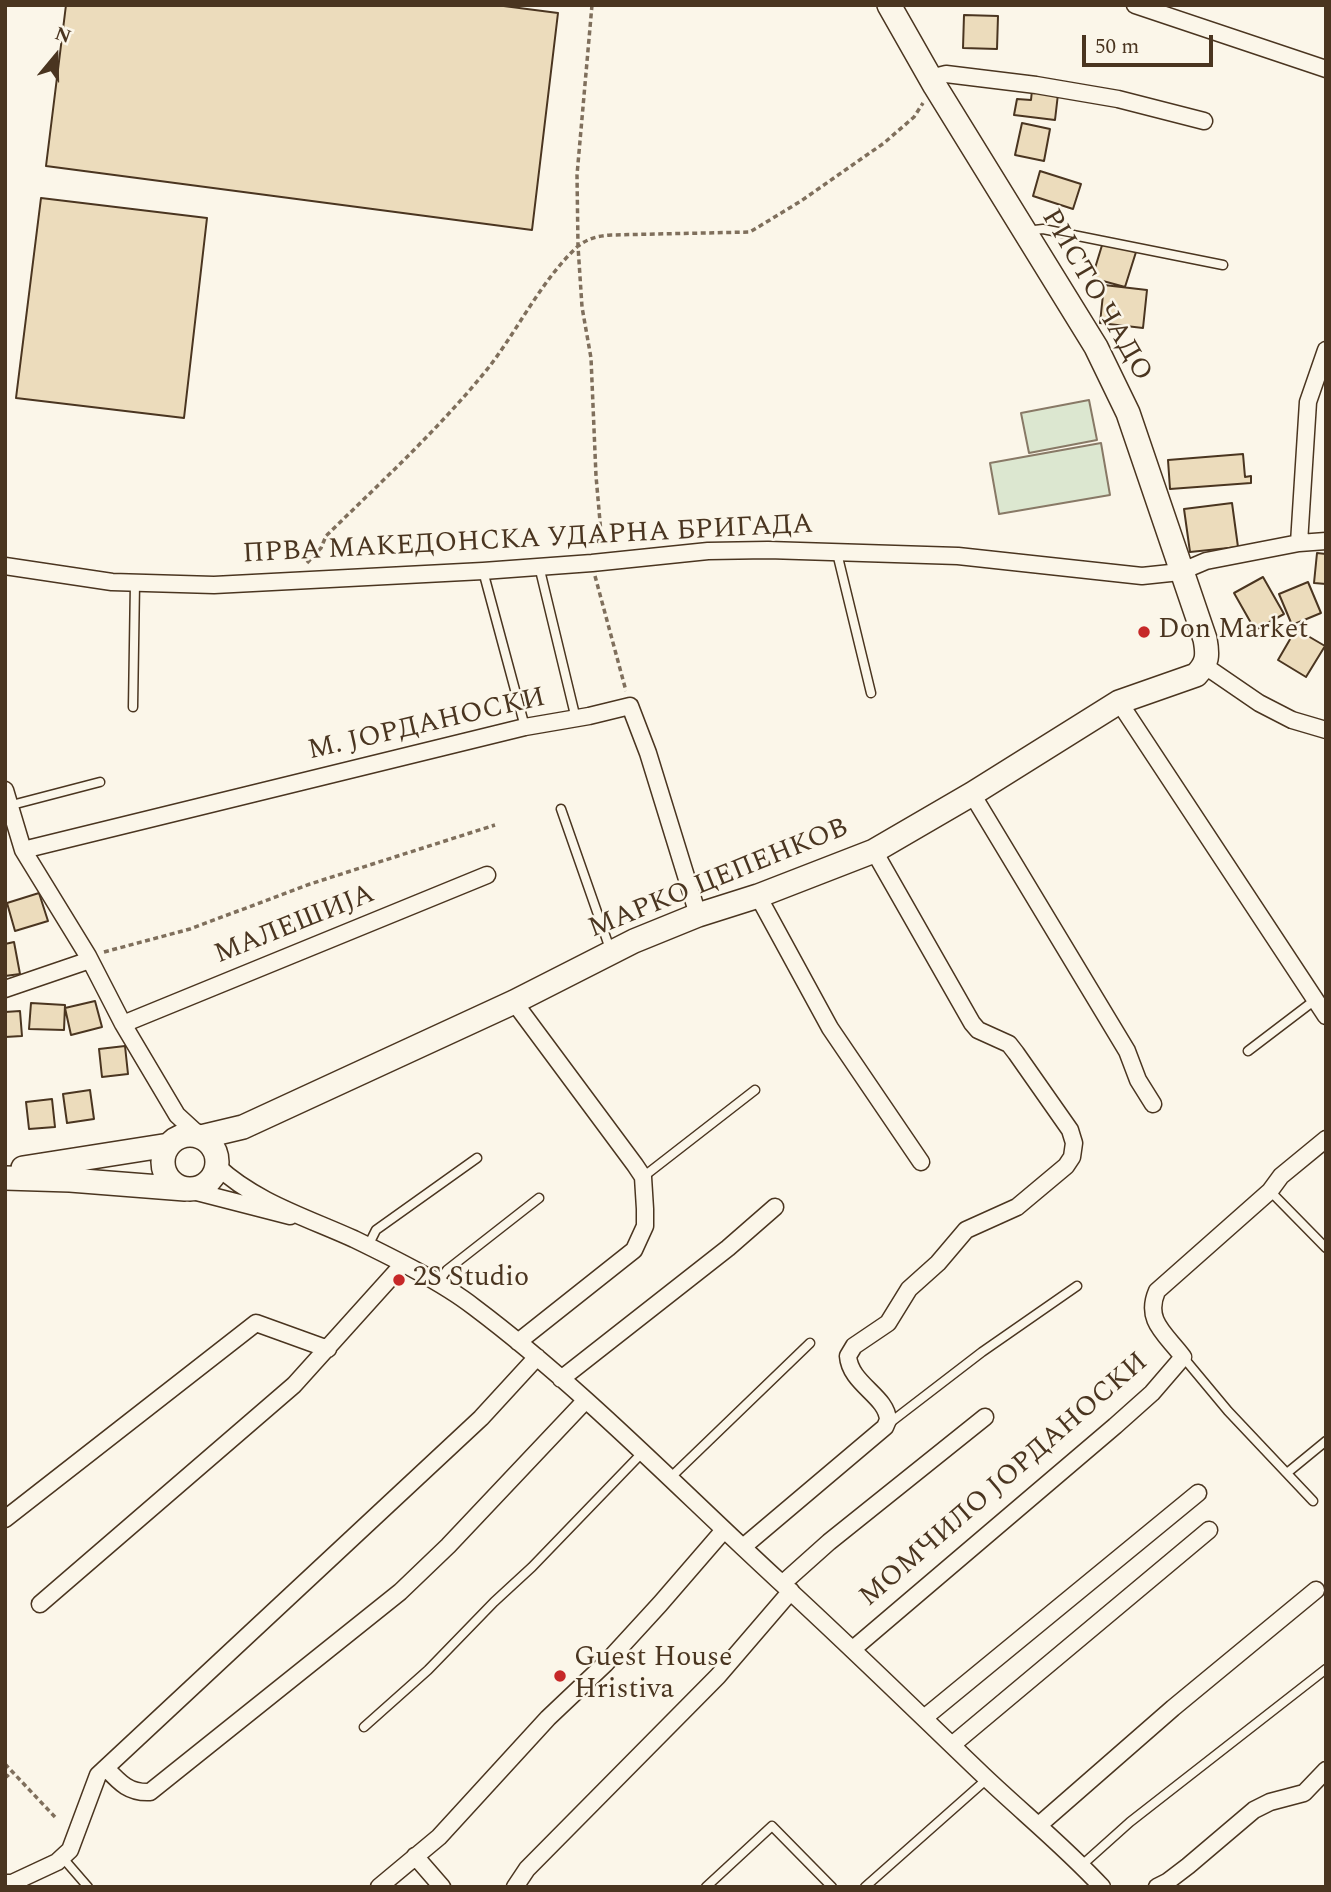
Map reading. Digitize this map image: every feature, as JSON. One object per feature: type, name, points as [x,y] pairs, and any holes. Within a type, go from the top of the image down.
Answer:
[{"type":"street","name":"РИСТО ЧАДО","points":[[889,5],[933,82],[1096,347],[1128,412],[1180,572],[1205,639],[1208,654],[1205,666]]},
{"type":"street","points":[[1135,5],[1326,69]]},
{"type":"street","points":[[933,82],[946,74],[1036,85],[1118,99],[1204,121]]},
{"type":"street","points":[[1299,543],[1308,402],[1326,350]]},
{"type":"street","name":"ПРВА МАКЕДОНСКА УДАРНА БРИГАДА","points":[[5,566],[111,582],[214,585],[592,563],[708,551],[837,551],[958,556],[1142,576],[1180,572],[1206,561],[1299,543],[1326,541]]},
{"type":"street","points":[[1205,666],[1270,709],[1292,720],[1326,730]]},
{"type":"street","name":"МАРКО ЦЕПЕНКОВ","points":[[243,1127],[514,1002],[611,952],[698,915],[758,896],[873,850],[972,794],[1119,702],[1196,675],[1205,666]]},
{"type":"street","points":[[1119,702],[1326,1016]]},
{"type":"street","points":[[630,706],[648,753],[698,915]]},
{"type":"street","name":"М. ЈОРДАНОСКИ","points":[[23,850],[525,727],[576,719],[630,706]]},
{"type":"street","points":[[5,790],[23,850],[89,958],[123,1024],[177,1115],[209,1142],[217,1161],[240,1185],[303,1218]]},
{"type":"street","points":[[972,794],[1127,1051],[1138,1080],[1153,1104]]},
{"type":"street","points":[[743,1547],[885,1427],[888,1414],[850,1368],[850,1352],[888,1323],[909,1289],[966,1230],[1017,1207],[1066,1166],[1072,1157],[1074,1143],[1064,1118],[1009,1044],[978,1030],[971,1023],[873,850]]},
{"type":"street","name":"МАЛЕШИЈА","points":[[123,1024],[487,875]]},
{"type":"street","points":[[758,896],[830,1028],[921,1162]]},
{"type":"street","points":[[5,989],[89,958]]},
{"type":"street","points":[[514,1002],[643,1177],[645,1226],[634,1250],[518,1342]]},
{"type":"street","points":[[177,1115],[180,1129],[164,1153],[164,1171],[176,1185],[274,1214],[303,1218]]},
{"type":"street","points":[[5,1171],[172,1142],[193,1135],[201,1137],[243,1127]]},
{"type":"street","points":[[5,1178],[185,1189],[202,1187],[209,1182],[226,1142],[243,1127]]},
{"type":"street","name":"МОМЧИЛО ЈОРДАНОСКИ","points":[[853,1650],[1152,1392],[1182,1357],[1152,1315],[1157,1291],[1270,1191],[1280,1176],[1326,1139]]},
{"type":"street","points":[[561,1379],[728,1248],[775,1207]]},
{"type":"street","name":"МОМЧИЛО ЈОРДАНОСКИ","points":[[303,1218],[368,1246],[437,1284],[472,1305],[537,1357],[853,1650],[1082,1865],[1102,1887]]},
{"type":"street","points":[[40,1604],[294,1385],[403,1264]]},
{"type":"street","points":[[5,1519],[256,1323],[328,1349]]},
{"type":"street","points":[[5,1883],[57,1863],[70,1850],[98,1776],[481,1418],[537,1357]]},
{"type":"street","points":[[106,1768],[123,1786],[137,1792],[150,1792],[187,1759],[334,1647],[400,1591],[448,1546],[585,1401]]},
{"type":"street","points":[[515,1887],[527,1869],[718,1676],[786,1588],[829,1542],[985,1417]]},
{"type":"street","points":[[924,1718],[1198,1493]]},
{"type":"street","points":[[379,1887],[439,1837],[548,1718],[605,1664],[724,1530]]},
{"type":"street","points":[[952,1745],[1209,1530]]},
{"type":"street","points":[[1039,1825],[1173,1708],[1316,1590]]},
{"type":"street","points":[[1157,1887],[1188,1866],[1254,1810],[1270,1802],[1304,1793],[1326,1770]]},
{"type":"street","points":[[415,1856],[442,1887]]},
{"type":"lane","points":[[1024,231],[1043,229],[1223,265]]},
{"type":"lane","points":[[837,551],[871,693]]},
{"type":"lane","points":[[539,566],[576,719]]},
{"type":"lane","points":[[483,570],[525,727]]},
{"type":"lane","points":[[133,707],[135,583]]},
{"type":"lane","points":[[8,806],[100,782]]},
{"type":"lane","points":[[561,809],[611,952]]},
{"type":"lane","points":[[1248,1051],[1315,1000]]},
{"type":"lane","points":[[643,1177],[755,1090]]},
{"type":"lane","points":[[368,1246],[376,1230],[477,1158]]},
{"type":"lane","points":[[1270,1191],[1326,1248]]},
{"type":"lane","points":[[437,1284],[447,1270],[539,1198]]},
{"type":"lane","points":[[885,1427],[982,1352],[1077,1286]]},
{"type":"lane","points":[[669,1479],[810,1343]]},
{"type":"lane","points":[[1182,1357],[1312,1501]]},
{"type":"lane","points":[[1287,1473],[1326,1441]]},
{"type":"lane","points":[[364,1727],[428,1670],[642,1454]]},
{"type":"lane","points":[[1082,1865],[1130,1822],[1326,1669]]},
{"type":"lane","points":[[865,1887],[988,1779]]},
{"type":"lane","points":[[706,1887],[772,1826],[832,1887]]},
{"type":"lane","points":[[62,1857],[88,1887]]},
{"type":"path","points":[[592,5],[577,175],[582,307],[591,358],[601,533],[592,563],[630,706]]},
{"type":"path","points":[[294,582],[310,558],[321,548],[326,536],[410,454],[489,366],[549,279],[578,246],[592,237],[611,235],[750,232],[884,144],[914,117],[933,82]]},
{"type":"path","points":[[89,958],[190,929],[310,884],[495,825]]},
{"type":"path","points":[[5,1764],[55,1817]]},
{"type":"path","points":[[5,1778],[12,1772]]},
{"type":"green space","points":[[1089,400],[1097,440],[1029,453],[1021,413]]},
{"type":"green space","points":[[1101,443],[1110,495],[999,514],[990,463]]},
{"type":"building","points":[[66,5],[496,5],[558,13],[532,230],[46,166]]},
{"type":"building","points":[[964,15],[998,16],[997,49],[963,48]]},
{"type":"building","points":[[1032,90],[1058,94],[1055,120],[1014,115],[1017,99],[1031,100]]},
{"type":"building","points":[[1022,123],[1050,129],[1044,161],[1015,155]]},
{"type":"building","points":[[1040,171],[1081,184],[1073,209],[1033,196]]},
{"type":"building","points":[[41,198],[207,218],[184,418],[16,398]]},
{"type":"building","points":[[1103,242],[1136,252],[1125,287],[1092,278]]},
{"type":"building","points":[[1104,285],[1147,290],[1143,328],[1100,323]]},
{"type":"building","points":[[1243,454],[1245,477],[1251,476],[1251,483],[1170,489],[1168,460]]},
{"type":"building","points":[[1232,503],[1238,547],[1190,552],[1184,509]]},
{"type":"building","points":[[1317,553],[1326,554],[1326,584],[1314,583]]},
{"type":"building","points":[[1263,577],[1284,614],[1255,630],[1234,593]]},
{"type":"building","points":[[1308,582],[1321,613],[1292,625],[1279,594]]},
{"type":"building","points":[[1296,629],[1325,646],[1306,677],[1278,660]]},
{"type":"building","points":[[39,893],[48,921],[15,931],[7,903]]},
{"type":"building","points":[[14,942],[20,974],[5,976],[5,944]]},
{"type":"building","points":[[95,1001],[102,1027],[71,1035],[65,1008]]},
{"type":"building","points":[[31,1003],[65,1005],[64,1030],[29,1029]]},
{"type":"building","points":[[20,1011],[22,1036],[5,1037],[5,1012]]},
{"type":"building","points":[[125,1046],[128,1074],[102,1077],[99,1049]]},
{"type":"building","points":[[90,1090],[94,1119],[67,1123],[63,1094]]},
{"type":"building","points":[[52,1099],[55,1127],[29,1129],[26,1102]]},
{"type":"place","name":"Don Market","points":[[1144,632]]},
{"type":"place","name":"2S Studio","points":[[399,1280]]},
{"type":"place","name":"Guest House Hristiva","points":[[560,1676]]}]
